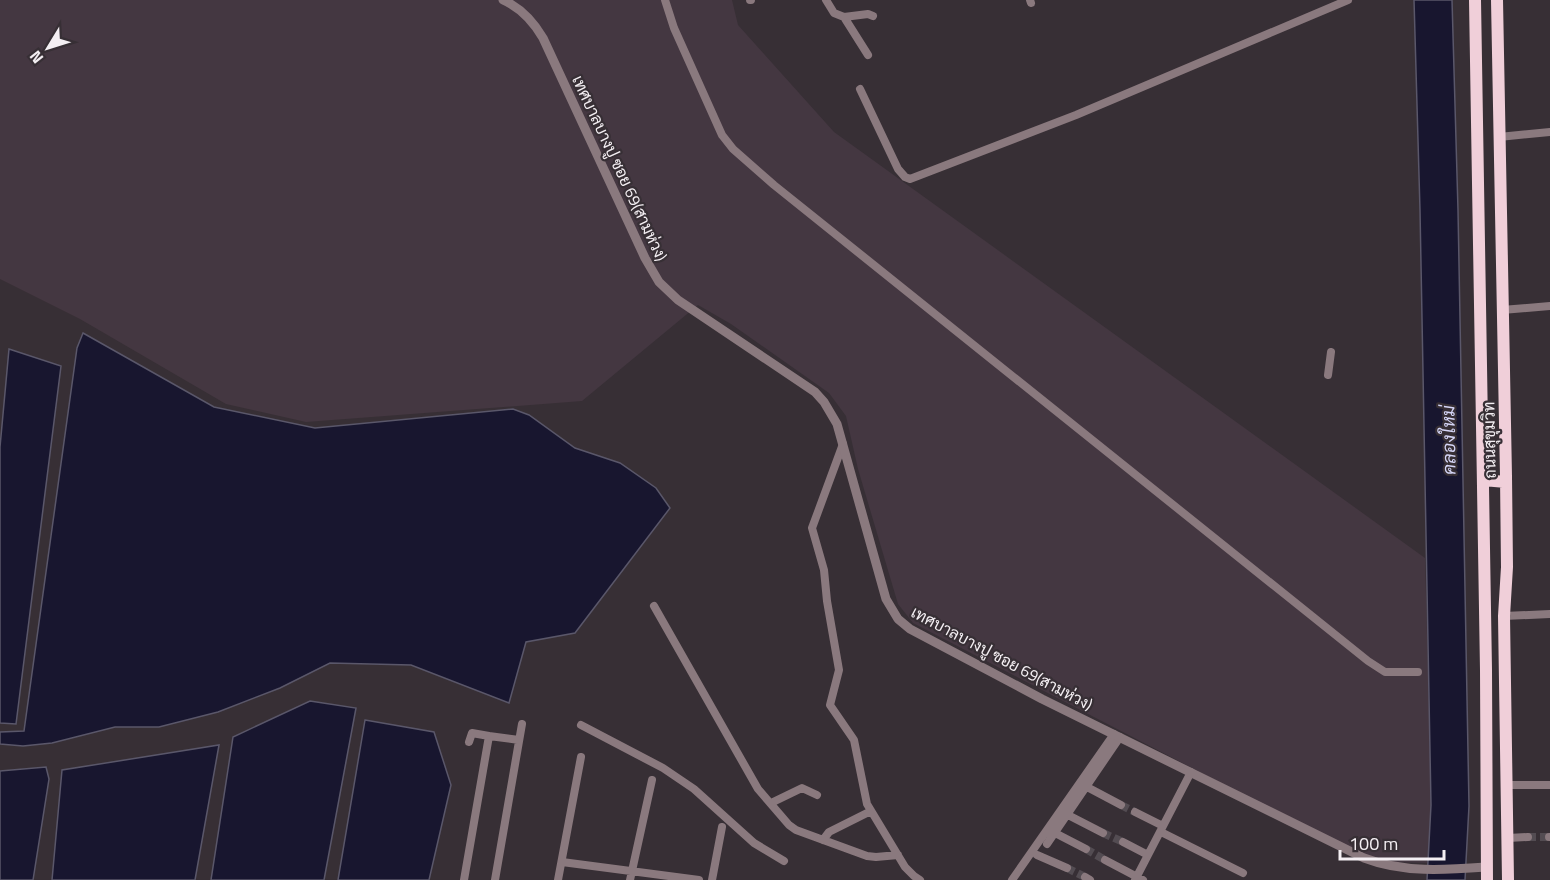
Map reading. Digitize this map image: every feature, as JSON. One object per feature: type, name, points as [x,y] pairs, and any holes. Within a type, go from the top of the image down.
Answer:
[{"type":"highway","name":"ถนนสุขุมวิท","points":[[1475,0],[1483,480],[1484,872]]},
{"type":"highway","name":"ถนนสุขุมวิท","points":[[1497,0],[1506,482],[1507,567],[1504,616],[1508,880]]},
{"type":"highway","points":[[1483,480],[1506,482]]},
{"type":"street","name":"เทศบาลบางปู ซอย 69(สามห่วง)","points":[[503,0],[517,7],[527,16],[543,38],[652,273],[666,291],[815,392],[831,411],[843,443],[882,587],[898,619],[910,629],[1117,736],[1364,858],[1382,865],[1402,868],[1484,872]]},
{"type":"street","points":[[665,0],[722,135],[733,149],[1368,661],[1385,672],[1418,672]]},
{"type":"street","points":[[826,0],[834,13],[844,17],[868,14],[873,16]]},
{"type":"street","points":[[860,89],[898,169],[910,179],[1076,115],[1348,0]]},
{"type":"street","points":[[844,17],[868,55]]},
{"type":"street","points":[[1499,137],[1550,132]]},
{"type":"street","points":[[1502,310],[1550,306]]},
{"type":"street","points":[[1328,375],[1331,352]]},
{"type":"street","points":[[843,443],[812,532],[824,570],[838,670],[830,705],[853,735],[866,800],[871,811],[909,872],[920,880]]},
{"type":"street","points":[[654,606],[752,779],[793,828],[871,857],[898,855]]},
{"type":"street","points":[[1504,616],[1550,614]]},
{"type":"street","points":[[495,880],[522,724]]},
{"type":"street","points":[[581,725],[663,768],[694,789],[754,843],[784,861]]},
{"type":"street","points":[[469,742],[471,735],[475,733],[519,740]]},
{"type":"street","points":[[464,880],[489,736]]},
{"type":"street","points":[[1047,844],[1087,787],[1117,736]]},
{"type":"street","points":[[1012,880],[1117,736]]},
{"type":"street","points":[[558,880],[581,757]]},
{"type":"street","points":[[1105,860],[1138,879],[1191,772]]},
{"type":"street","points":[[630,880],[651,780]]},
{"type":"street","points":[[1507,785],[1550,785]]},
{"type":"street","points":[[1087,787],[1121,805]]},
{"type":"street","points":[[771,803],[802,788],[817,795]]},
{"type":"street","points":[[823,840],[829,832],[871,811]]},
{"type":"street","points":[[1135,812],[1243,873]]},
{"type":"street","points":[[1068,815],[1103,832]]},
{"type":"street","points":[[712,880],[722,827]]},
{"type":"street","points":[[1055,833],[1086,849]]},
{"type":"street","points":[[1508,838],[1528,837]]},
{"type":"street","points":[[1123,842],[1148,855]]},
{"type":"street","points":[[1037,855],[1067,868]]},
{"type":"street","points":[[562,862],[699,880]]},
{"type":"shaded area","points":[[0,0],[732,0],[738,25],[834,132],[1425,558],[1433,863],[1387,862],[1364,855],[913,623],[898,604],[858,469],[846,416],[829,393],[731,324],[698,305],[582,401],[306,422],[226,404],[80,319],[0,279]]},
{"type":"water","name":"คลองใหม่","points":[[1414,0],[1452,0],[1469,806],[1465,880],[1427,880],[1431,805]]},
{"type":"water","points":[[83,333],[214,407],[315,428],[513,409],[529,415],[575,448],[620,463],[656,488],[670,508],[575,633],[526,642],[509,703],[411,665],[330,663],[280,688],[218,712],[159,727],[115,727],[52,743],[23,746],[0,744],[0,732],[24,731],[77,348]]},
{"type":"water","points":[[9,349],[61,366],[16,724],[0,723],[0,447]]},
{"type":"water","points":[[310,701],[356,708],[324,880],[211,880],[233,737]]},
{"type":"water","points":[[365,720],[434,732],[451,785],[429,880],[338,880]]},
{"type":"water","points":[[219,745],[195,880],[52,880],[62,770]]},
{"type":"water","points":[[46,767],[49,779],[33,880],[0,880],[0,771]]},
{"type":"tunnel","points":[[1121,805],[1135,812]]},
{"type":"tunnel","points":[[1103,833],[1123,842]]},
{"type":"tunnel","points":[[1528,837],[1549,837]]},
{"type":"tunnel","points":[[1086,849],[1105,860]]},
{"type":"tunnel","points":[[1067,868],[1085,877]]}]
